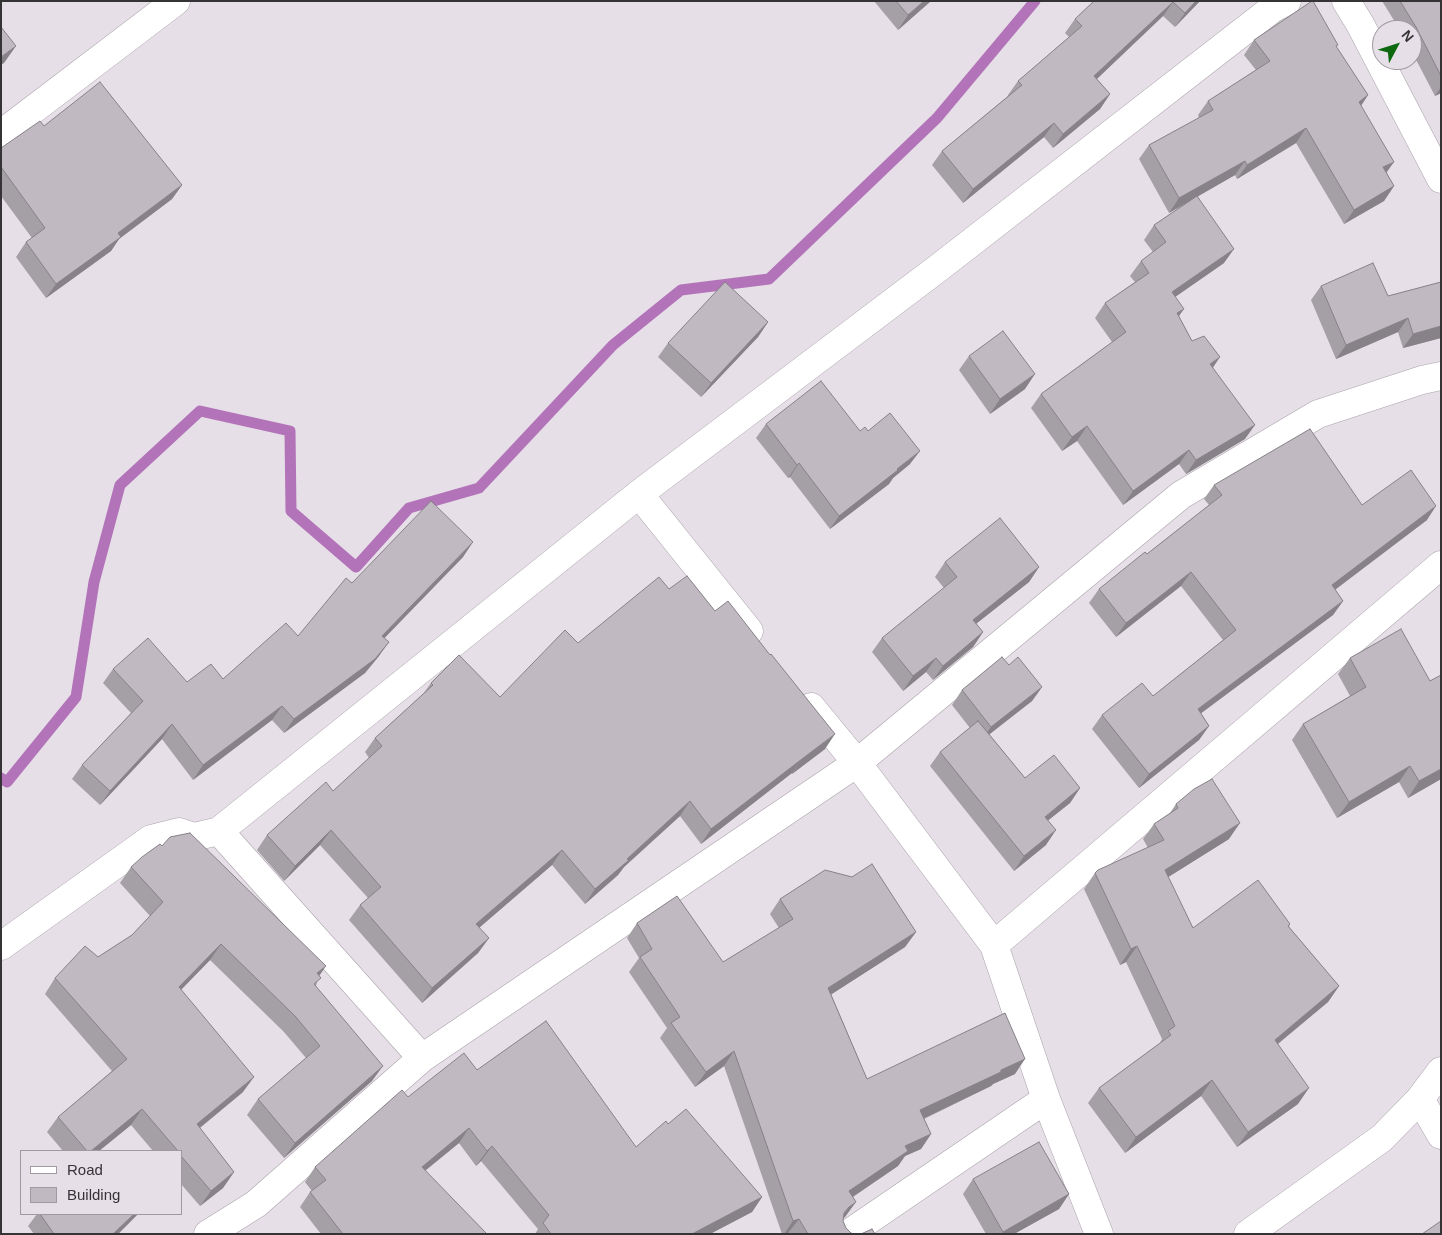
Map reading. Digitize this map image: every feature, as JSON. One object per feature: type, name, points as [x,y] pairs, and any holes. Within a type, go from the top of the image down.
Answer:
[{"type":"street","points":[[1,134],[176,1]]},
{"type":"street","points":[[1,946],[151,839],[179,832],[194,836],[219,831],[638,494],[937,269],[1272,9],[1287,1]]},
{"type":"street","points":[[1346,1],[1441,178]]},
{"type":"street","points":[[208,1234],[256,1204],[422,1058],[857,763],[1181,495],[1318,414],[1422,380],[1441,376]]},
{"type":"street","points":[[638,494],[763,648]]},
{"type":"street","points":[[994,945],[1441,565]]},
{"type":"street","points":[[795,686],[857,763],[994,945],[1046,1099],[1099,1234]]},
{"type":"street","points":[[219,831],[422,1058]]},
{"type":"street","points":[[1248,1234],[1382,1138],[1420,1099],[1441,1071]]},
{"type":"street","points":[[848,1234],[1046,1099]]},
{"type":"street","points":[[1420,1099],[1441,1135]]},
{"type":"building","points":[[896,1],[924,1],[908,15]]},
{"type":"building","points":[[1094,1],[1196,1],[1185,13],[1173,2],[1094,76],[1110,94],[1063,134],[1054,123],[973,189],[942,151],[1022,85],[1018,81],[1082,26],[1075,19]]},
{"type":"building","points":[[1312,1],[1338,45],[1336,46],[1368,95],[1359,102],[1394,162],[1383,167],[1394,186],[1354,210],[1306,128],[1247,165],[1245,161],[1179,198],[1149,145],[1213,110],[1208,101],[1270,61],[1254,40]]},
{"type":"building","points":[[1400,1],[1441,1],[1441,76],[1422,39],[1422,20],[1412,20]]},
{"type":"building","points":[[1,27],[16,46],[1,57]]},
{"type":"building","points":[[100,82],[182,185],[118,233],[121,237],[56,284],[26,242],[45,228],[1,167],[1,148],[40,121],[44,126]]},
{"type":"building","points":[[1197,196],[1234,249],[1172,292],[1184,309],[1177,313],[1192,341],[1204,336],[1220,357],[1210,364],[1255,425],[1196,460],[1189,450],[1133,491],[1087,426],[1072,437],[1041,394],[1126,332],[1105,303],[1149,273],[1141,261],[1166,242],[1154,225]]},
{"type":"building","points":[[1373,263],[1388,296],[1441,282],[1441,326],[1413,334],[1408,318],[1346,345],[1321,286]]},
{"type":"building","points":[[725,282],[768,322],[711,383],[668,343]]},
{"type":"building","points":[[1003,331],[1035,374],[1000,399],[969,356]]},
{"type":"building","points":[[821,381],[860,431],[865,427],[868,431],[890,413],[920,451],[839,516],[799,463],[797,465],[766,424]]},
{"type":"building","points":[[1310,429],[1362,505],[1411,470],[1436,506],[1332,585],[1343,601],[1198,709],[1209,726],[1149,774],[1102,715],[1142,683],[1153,696],[1236,630],[1191,572],[1126,623],[1099,589],[1222,495],[1214,485]]},
{"type":"building","points":[[431,501],[473,542],[382,636],[389,642],[375,659],[294,719],[282,706],[203,765],[172,724],[110,791],[82,765],[143,701],[113,669],[148,638],[187,682],[211,664],[223,679],[286,623],[298,636],[346,578],[352,583]]},
{"type":"building","points":[[1000,518],[1039,567],[973,620],[983,632],[943,666],[936,658],[913,676],[882,638],[957,577],[945,562]]},
{"type":"building","points":[[687,576],[715,611],[728,601],[835,734],[711,829],[690,801],[627,859],[629,860],[595,889],[562,850],[476,924],[489,938],[432,988],[360,905],[381,887],[331,830],[295,866],[267,835],[326,782],[333,791],[382,746],[375,738],[433,685],[431,683],[459,655],[500,697],[565,630],[578,643],[659,577],[669,589]]},
{"type":"building","points":[[1401,629],[1430,681],[1441,675],[1441,769],[1419,781],[1410,766],[1349,802],[1303,724],[1366,687],[1350,658]]},
{"type":"building","points":[[1002,657],[1009,665],[1018,657],[1042,687],[991,727],[962,690]]},
{"type":"building","points":[[978,721],[1025,778],[1054,755],[1080,788],[1045,817],[1056,830],[1024,856],[940,752]]},
{"type":"building","points":[[1212,779],[1240,823],[1165,870],[1193,928],[1258,880],[1290,924],[1288,926],[1339,986],[1275,1040],[1309,1088],[1248,1132],[1212,1080],[1136,1137],[1099,1088],[1171,1035],[1168,1031],[1175,1026],[1137,946],[1131,949],[1095,873],[1164,840],[1154,824],[1178,808],[1176,804],[1194,789]]},
{"type":"building","points":[[190,833],[326,966],[317,973],[321,978],[314,984],[383,1066],[295,1143],[258,1099],[320,1046],[295,1016],[221,944],[179,987],[254,1077],[197,1124],[234,1172],[211,1191],[182,1157],[182,1150],[177,1150],[142,1109],[92,1150],[86,1150],[58,1117],[127,1059],[55,978],[85,946],[98,957],[132,935],[163,902],[131,867],[160,844],[162,846],[170,837]]},
{"type":"building","points":[[872,864],[916,932],[828,988],[867,1079],[1005,1013],[1025,1059],[920,1110],[931,1134],[905,1146],[908,1151],[849,1191],[856,1202],[844,1213],[843,1221],[846,1228],[854,1234],[808,1234],[799,1219],[793,1221],[734,1051],[706,1072],[671,1023],[680,1017],[640,957],[652,949],[637,923],[677,896],[723,962],[793,919],[780,899],[825,870],[852,877]]},
{"type":"building","points":[[546,1021],[636,1147],[666,1121],[668,1124],[686,1109],[762,1197],[692,1234],[551,1234],[543,1223],[549,1215],[492,1146],[487,1151],[469,1128],[422,1167],[487,1234],[343,1234],[310,1192],[326,1180],[315,1167],[402,1090],[408,1097],[464,1053],[477,1070]]},
{"type":"building","points":[[1039,1142],[1069,1194],[1003,1232],[973,1179]]},
{"type":"building","points":[[41,1215],[133,1215],[113,1234],[54,1234]]},
{"type":"building","points":[[1441,1221],[1441,1234],[1422,1234]]},
{"type":"building","points":[[872,1229],[875,1234],[861,1234]]},
{"type":"waterway","points":[[1,778],[7,782],[76,697],[94,582],[120,485],[200,411],[290,431],[291,511],[356,567],[409,508],[479,488],[613,345],[681,290],[769,279],[937,118],[1035,1]]}]
